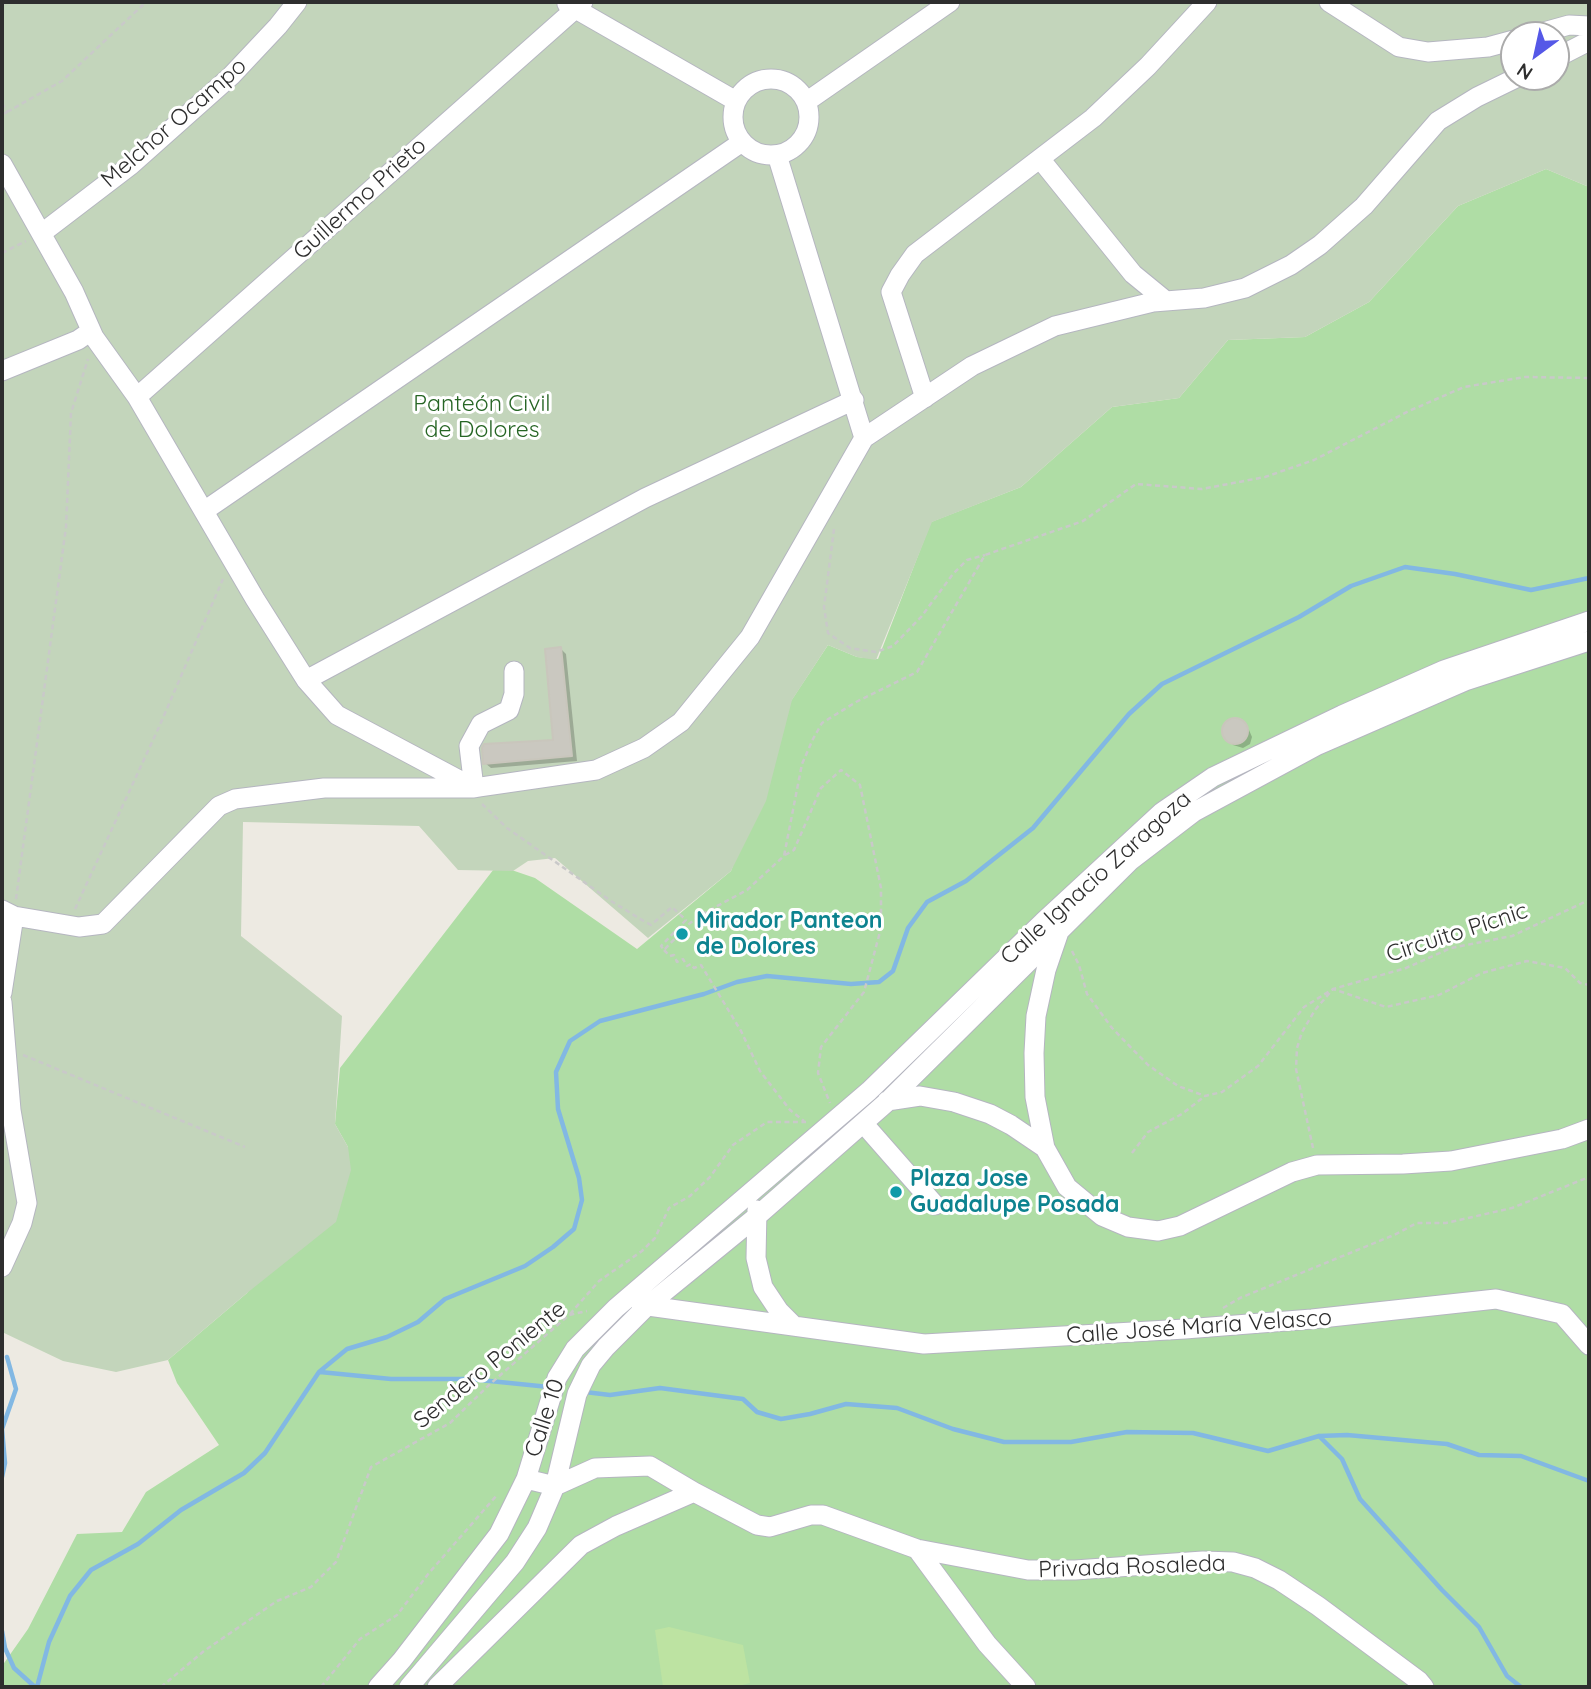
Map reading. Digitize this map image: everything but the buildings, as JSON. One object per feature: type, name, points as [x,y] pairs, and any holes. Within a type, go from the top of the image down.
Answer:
[{"type":"street","name":"Melchor Ocampo","points":[[42,233],[131,165],[231,76],[297,2]]},
{"type":"street","points":[[806,102],[950,2]]},
{"type":"street","points":[[925,398],[891,292],[900,275],[915,254],[1093,118],[1148,66],[1207,2]]},
{"type":"street","points":[[1328,2],[1399,47],[1428,52],[1500,44]]},
{"type":"street","points":[[574,4],[736,101]]},
{"type":"street","name":"Guillermo Prieto","points":[[137,397],[574,4]]},
{"type":"street","points":[[1570,25],[1589,26]]},
{"type":"street","points":[[1570,51],[1589,41]]},
{"type":"street","points":[[771,79],[793,85],[806,102],[809,125],[805,136],[788,151],[777,155],[764,155],[752,150],[742,142],[733,122],[736,101],[742,92],[750,85],[771,79]]},
{"type":"street","points":[[2,993],[8,913],[79,927],[103,923],[219,806],[235,799],[324,788],[474,788],[596,770],[643,748],[681,722],[750,637],[864,438],[972,366],[1055,326],[1153,302],[1204,298],[1245,288],[1291,265],[1364,206],[1438,121],[1500,86]]},
{"type":"street","points":[[204,511],[742,142]]},
{"type":"street","points":[[777,155],[864,438]]},
{"type":"street","points":[[1041,160],[1133,274],[1166,301]]},
{"type":"street","points":[[2,164],[74,292],[93,336],[137,397],[306,680],[337,715],[474,788]]},
{"type":"street","points":[[2,371],[93,336]]},
{"type":"street","points":[[306,680],[645,498],[854,400]]},
{"type":"street","name":"Calle Ignacio Zaragoza","points":[[758,1188],[810,1130],[836,1119],[869,1091],[1043,922],[1162,813],[1213,777],[1444,670],[1589,621]]},
{"type":"street","name":"Calle Ignacio Zaragoza","points":[[756,1217],[887,1102],[1060,928],[1130,861],[1163,834],[1206,806],[1318,745],[1465,681],[1589,641]]},
{"type":"street","points":[[474,788],[469,746],[481,724],[509,710],[514,694],[513,671]]},
{"type":"street","name":"Calle Ignacio Zaragoza","points":[[1060,928],[1046,970],[1036,1016],[1035,1097],[1045,1148],[1067,1187],[1102,1216],[1128,1227],[1158,1231],[1180,1226],[1292,1172],[1317,1165],[1451,1161],[1562,1139],[1589,1129]]},
{"type":"street","points":[[2,1002],[11,1110],[27,1203],[22,1223],[2,1267]]},
{"type":"street","points":[[869,1091],[887,1102]]},
{"type":"street","name":"Calle Ignacio Zaragoza","points":[[887,1102],[920,1096],[954,1102],[990,1114],[1045,1148]]},
{"type":"street","points":[[863,1123],[934,1205]]},
{"type":"street","points":[[758,1188],[756,1258],[763,1287],[779,1311],[794,1326]]},
{"type":"street","name":"Calle 10","points":[[378,1687],[499,1534],[526,1479],[553,1387],[575,1349],[620,1306],[758,1188]]},
{"type":"street","name":"Calle 10","points":[[409,1687],[515,1562],[537,1528],[555,1486],[580,1387],[606,1347],[647,1306],[756,1217]]},
{"type":"street","name":"Calle José María Velasco","points":[[620,1306],[647,1306],[924,1344],[1113,1335],[1312,1319],[1496,1299],[1562,1314],[1589,1345]]},
{"type":"street","name":"Privada Rosaleda","points":[[555,1486],[595,1468],[650,1466],[757,1525],[771,1527],[811,1515],[823,1515],[918,1549],[1028,1570],[1075,1570],[1203,1561],[1233,1562],[1255,1568],[1279,1580],[1419,1681],[1423,1687]]},
{"type":"street","points":[[526,1479],[555,1486]]},
{"type":"street","points":[[437,1687],[581,1545],[616,1526],[694,1492]]},
{"type":"street","points":[[918,1549],[987,1644],[1027,1687]]},
{"type":"path","points":[[2,5],[6,2]]},
{"type":"path","points":[[2,115],[62,81],[146,2]]},
{"type":"path","points":[[2,103],[7,112]]},
{"type":"path","points":[[2,253],[42,233]]},
{"type":"path","points":[[8,913],[66,527],[71,412],[93,336]]},
{"type":"path","points":[[836,520],[824,607],[828,633],[850,648],[876,652],[893,646],[921,617],[967,560],[1083,521],[1136,484],[1202,489],[1265,477],[1314,460],[1409,411],[1465,387],[1525,377],[1589,378]]},
{"type":"path","points":[[784,856],[802,764],[822,723],[856,702],[917,672],[985,555]]},
{"type":"path","points":[[68,924],[159,727],[231,557]]},
{"type":"path","points":[[664,950],[690,923],[747,890],[794,850],[821,788],[841,770],[860,785],[871,827],[881,888],[881,928],[864,992],[821,1047],[818,1073],[836,1119]]},
{"type":"path","points":[[474,788],[483,807],[507,828],[611,901],[651,925],[672,906],[686,920],[661,946],[670,956],[674,955],[677,962],[682,959],[687,966],[691,964],[694,968],[701,965],[741,1031],[760,1071],[790,1110],[810,1130]]},
{"type":"path","name":"Circuito Pícnic","points":[[1132,1153],[1148,1132],[1182,1114],[1205,1096],[1222,1092],[1258,1066],[1304,1007],[1333,989],[1406,968],[1451,948],[1511,936],[1589,900]]},
{"type":"path","points":[[1060,928],[1079,965],[1087,994],[1112,1028],[1148,1065],[1178,1086],[1205,1096]]},
{"type":"path","name":"Circuito Pícnic","points":[[1333,989],[1386,1007],[1440,995],[1482,973],[1527,961],[1565,968],[1580,983],[1589,985]]},
{"type":"path","points":[[1317,1165],[1296,1069],[1297,1048],[1301,1032],[1333,989]]},
{"type":"path","points":[[6,1049],[245,1147]]},
{"type":"path","points":[[569,1315],[598,1281],[642,1251],[656,1238],[669,1208],[690,1196],[710,1177],[733,1145],[767,1122],[810,1130]]},
{"type":"path","points":[[1218,1311],[1240,1298],[1417,1223],[1446,1223],[1511,1208],[1589,1177]]},
{"type":"path","name":"Sendero Poniente","points":[[161,1687],[204,1651],[277,1601],[312,1587],[336,1562],[370,1467],[450,1423],[569,1315],[602,1307],[620,1306]]},
{"type":"path","points":[[321,1687],[360,1639],[397,1615],[429,1573],[504,1489]]},
{"type":"green space","name":"Panteón Civil de Dolores","points":[[2,2],[1589,2],[1589,187],[1546,169],[1458,206],[1369,302],[1305,337],[1228,340],[1179,398],[1112,407],[1021,487],[932,522],[876,660],[857,657],[828,645],[792,700],[766,801],[731,871],[648,938],[555,858],[528,861],[513,871],[458,870],[419,826],[243,822],[241,936],[342,1016],[335,1124],[348,1147],[351,1170],[336,1222],[168,1360],[116,1372],[63,1361],[2,1332]]},
{"type":"green space","points":[[1546,169],[1589,187],[1589,1687],[2,1687],[2,1666],[28,1629],[77,1534],[122,1532],[146,1492],[219,1445],[177,1383],[168,1360],[247,1293],[348,1147],[335,1124],[340,1068],[497,865],[535,878],[637,949],[731,871],[791,701],[828,645],[857,657],[878,659],[931,522],[1021,487],[1112,407],[1179,398],[1228,340],[1305,337],[1369,302],[1458,206]]},
{"type":"green space","points":[[669,1627],[743,1645],[750,1683],[734,1687],[663,1687],[655,1630]]},
{"type":"waterway","points":[[37,1687],[49,1642],[70,1596],[91,1570],[138,1544],[181,1510],[244,1473],[265,1453],[319,1372],[347,1349],[387,1337],[418,1322],[445,1299],[525,1266],[574,1229],[582,1200],[579,1178],[558,1109],[556,1072],[570,1041],[600,1021],[767,976],[851,984],[879,982],[893,971],[908,928],[927,902],[966,881],[1033,828],[1129,714],[1162,684],[1299,617],[1351,586],[1405,567],[1531,590],[1589,578]]},
{"type":"waterway","points":[[2,1477],[5,1463],[2,1429],[16,1389],[7,1357]]},
{"type":"waterway","points":[[320,1372],[391,1379],[470,1379],[549,1387]]},
{"type":"waterway","points":[[585,1392],[610,1395],[660,1388],[743,1399],[757,1412],[781,1419],[846,1404],[897,1408],[953,1429],[1004,1442],[1071,1442],[1127,1432],[1193,1433],[1268,1451],[1319,1436],[1347,1435],[1447,1444],[1479,1455],[1521,1456],[1589,1481]]},
{"type":"waterway","points":[[1319,1436],[1342,1459],[1360,1499],[1479,1627],[1507,1676],[1521,1687]]},
{"type":"waterway","points":[[2,1631],[5,1648],[14,1668],[35,1687]]},
{"type":"place","name":"Mirador Panteon de Dolores","points":[[682,934]]},
{"type":"place","name":"Plaza Jose Guadalupe Posada","points":[[896,1192]]}]
